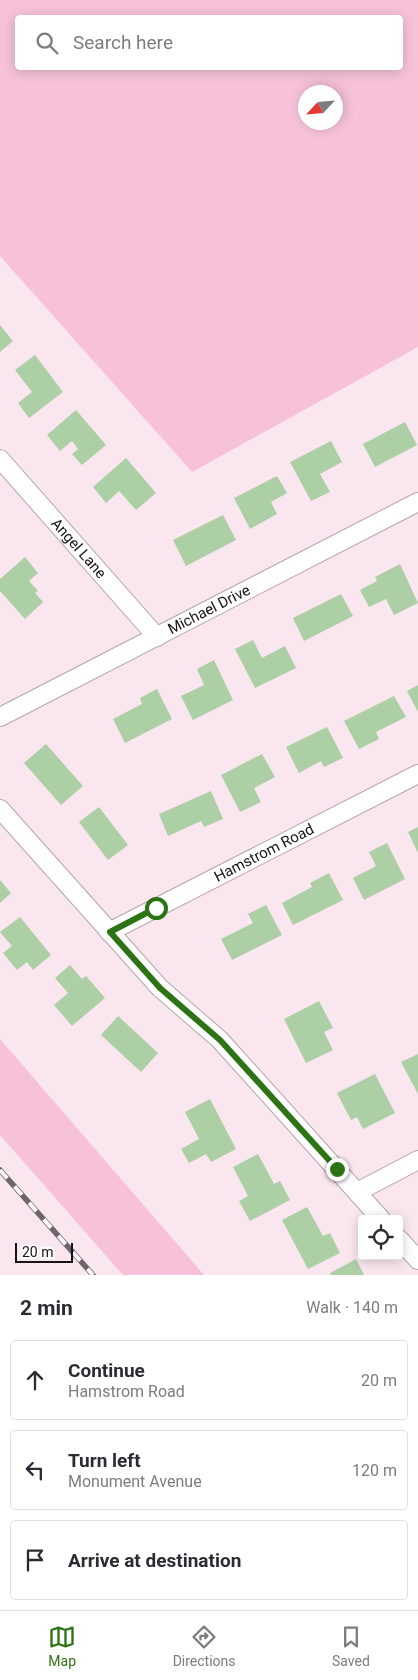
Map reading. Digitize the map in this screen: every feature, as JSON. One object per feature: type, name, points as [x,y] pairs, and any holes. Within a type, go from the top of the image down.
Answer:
[{"type":"street","name":"Angel Lane","points":[[0,460],[157,637]]},
{"type":"street","name":"Michael Drive","points":[[0,717],[418,502]]},
{"type":"street","name":"Hamstrom Road","points":[[110,932],[418,774]]},
{"type":"street","points":[[0,809],[160,988],[220,1040],[377,1215]]},
{"type":"street","points":[[357,1192],[418,1160]]},
{"type":"street","points":[[403,1243],[418,1260]]},
{"type":"shaded area","points":[[0,0],[418,0],[418,347],[192,472],[0,256]]},
{"type":"shaded area","points":[[0,1039],[204,1275],[123,1275],[0,1135]]},
{"type":"building","points":[[0,325],[13,341],[0,352]]},
{"type":"building","points":[[35,355],[63,392],[29,418],[18,403],[32,392],[15,370]]},
{"type":"building","points":[[76,410],[106,445],[82,465],[72,454],[78,449],[72,441],[60,451],[47,435]]},
{"type":"building","points":[[405,422],[417,445],[375,467],[363,444]]},
{"type":"building","points":[[331,441],[342,462],[320,474],[330,492],[311,501],[290,462]]},
{"type":"building","points":[[126,458],[156,493],[136,510],[119,491],[106,503],[93,487]]},
{"type":"building","points":[[277,476],[287,493],[271,502],[277,514],[250,529],[234,498]]},
{"type":"building","points":[[223,515],[236,540],[186,566],[173,540]]},
{"type":"building","points":[[25,557],[38,573],[29,581],[38,591],[35,593],[43,602],[25,619],[0,591],[0,579]]},
{"type":"building","points":[[400,564],[418,603],[394,615],[386,599],[369,607],[360,590],[377,581],[375,577]]},
{"type":"building","points":[[341,594],[353,616],[304,641],[293,618]]},
{"type":"building","points":[[253,640],[262,658],[285,646],[296,668],[255,688],[235,649]]},
{"type":"building","points":[[214,660],[233,700],[193,720],[181,696],[204,685],[197,669]]},
{"type":"building","points":[[418,685],[418,712],[407,691]]},
{"type":"building","points":[[157,689],[172,719],[125,743],[113,719],[142,704],[140,698]]},
{"type":"building","points":[[394,696],[406,717],[376,732],[379,739],[359,749],[344,721]]},
{"type":"building","points":[[327,727],[343,758],[324,767],[321,761],[299,773],[286,747]]},
{"type":"building","points":[[46,744],[83,786],[61,805],[24,763]]},
{"type":"building","points":[[262,754],[275,777],[254,788],[261,802],[240,812],[221,775]]},
{"type":"building","points":[[211,791],[223,819],[204,827],[201,821],[168,836],[159,814]]},
{"type":"building","points":[[99,807],[128,845],[108,860],[79,822]]},
{"type":"building","points":[[418,827],[418,853],[408,832]]},
{"type":"building","points":[[387,843],[405,879],[364,900],[353,878],[376,866],[369,852]]},
{"type":"building","points":[[329,873],[343,900],[293,925],[282,903],[312,887],[310,883]]},
{"type":"building","points":[[0,880],[11,893],[0,903]]},
{"type":"building","points":[[266,905],[282,935],[232,960],[221,939],[253,923],[248,914]]},
{"type":"building","points":[[20,917],[51,955],[33,970],[27,962],[17,970],[3,953],[12,946],[0,932]]},
{"type":"building","points":[[70,965],[82,979],[86,976],[105,998],[72,1026],[54,1005],[68,993],[55,978]]},
{"type":"building","points":[[319,1001],[333,1028],[324,1032],[333,1050],[306,1063],[284,1019]]},
{"type":"building","points":[[118,1016],[158,1053],[141,1072],[101,1035]]},
{"type":"building","points":[[418,1054],[418,1094],[401,1062]]},
{"type":"building","points":[[375,1074],[395,1113],[363,1129],[357,1117],[351,1120],[337,1093]]},
{"type":"building","points":[[210,1099],[236,1149],[211,1162],[206,1154],[189,1163],[181,1149],[199,1139],[185,1112]]},
{"type":"building","points":[[258,1154],[274,1184],[280,1181],[290,1200],[250,1221],[239,1201],[248,1196],[233,1167]]},
{"type":"building","points":[[307,1207],[323,1236],[330,1233],[340,1253],[308,1269],[282,1220]]},
{"type":"building","points":[[356,1259],[364,1275],[331,1275],[330,1273]]},
{"type":"railway","points":[[0,1170],[93,1275]]},
{"type":"route","points":[[156,908],[110,932],[160,988],[220,1040],[337,1169]]}]
